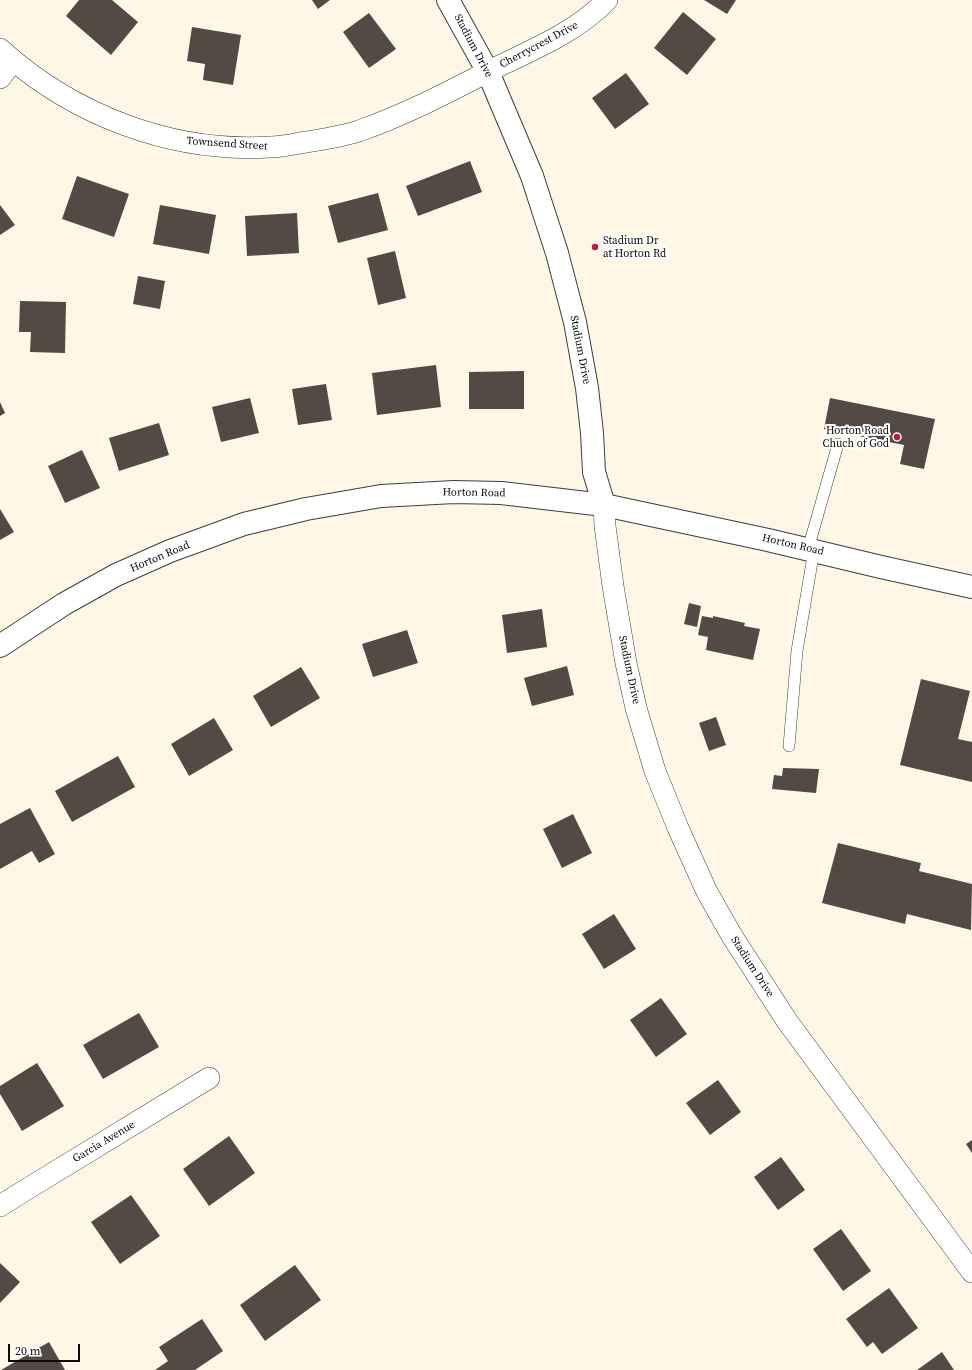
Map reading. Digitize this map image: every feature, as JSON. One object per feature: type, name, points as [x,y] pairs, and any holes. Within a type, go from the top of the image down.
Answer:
[{"type":"street","name":"Stadium Drive","points":[[448,0],[488,72],[532,176],[557,252],[575,322],[584,374],[592,433],[594,472],[604,505],[604,526],[626,663],[636,708],[655,771],[678,828],[707,892],[732,936],[787,1020],[972,1272]]},
{"type":"street","name":"Cherrycrest Drive","points":[[488,72],[560,35],[600,8],[607,0]]},
{"type":"street","name":"Townsend Street","points":[[7,55],[62,96],[83,107],[132,128],[175,140],[198,144],[244,147],[271,147],[325,139],[358,131],[424,105],[488,72]]},
{"type":"street","points":[[0,78],[7,55]]},
{"type":"street","name":"Horton Road","points":[[0,646],[64,604],[116,575],[170,551],[244,524],[306,509],[381,496],[454,492],[501,493],[604,505],[811,549],[881,567],[972,587]]},
{"type":"street","name":"Garcia Avenue","points":[[0,1206],[209,1078]]},
{"type":"lane","points":[[789,746],[796,651],[811,549],[838,444]]},
{"type":"building","points":[[79,0],[112,0],[138,22],[111,55],[66,16]]},
{"type":"building","points":[[312,0],[330,0],[318,9]]},
{"type":"building","points":[[704,0],[736,0],[727,14]]},
{"type":"building","points":[[683,12],[716,39],[687,75],[654,48]]},
{"type":"building","points":[[369,13],[396,49],[369,68],[343,32]]},
{"type":"building","points":[[192,27],[241,35],[233,85],[203,80],[205,64],[187,61]]},
{"type":"building","points":[[626,73],[649,104],[615,129],[592,98]]},
{"type":"building","points":[[470,161],[482,192],[418,216],[406,186]]},
{"type":"building","points":[[77,176],[129,194],[114,237],[62,219]]},
{"type":"building","points":[[378,193],[388,230],[338,243],[328,206]]},
{"type":"building","points":[[0,205],[15,225],[0,235]]},
{"type":"building","points":[[160,205],[216,215],[209,254],[153,244]]},
{"type":"building","points":[[297,213],[299,253],[247,256],[245,216]]},
{"type":"building","points":[[395,251],[406,298],[378,305],[367,258]]},
{"type":"building","points":[[138,276],[165,281],[160,309],[133,304]]},
{"type":"building","points":[[20,301],[66,302],[65,353],[30,352],[31,332],[19,332]]},
{"type":"building","points":[[436,365],[441,407],[377,415],[372,373]]},
{"type":"building","points":[[524,371],[524,409],[469,409],[469,372]]},
{"type":"building","points":[[326,384],[332,420],[298,425],[292,389]]},
{"type":"building","points":[[250,398],[259,433],[221,442],[212,407]]},
{"type":"building","name":"Horton Road Chuch of God","points":[[830,398],[935,419],[924,469],[900,464],[904,445],[824,429]]},
{"type":"building","points":[[0,402],[5,413],[0,416]]},
{"type":"building","points":[[159,423],[169,455],[119,471],[109,438]]},
{"type":"building","points":[[82,450],[100,488],[65,503],[48,466]]},
{"type":"building","points":[[0,509],[14,532],[0,540]]},
{"type":"building","points":[[689,603],[701,606],[697,627],[684,624]]},
{"type":"building","points":[[542,609],[547,647],[507,653],[502,615]]},
{"type":"building","points":[[702,616],[713,618],[713,616],[745,623],[744,626],[760,629],[753,660],[706,650],[708,637],[698,635]]},
{"type":"building","points":[[407,630],[418,663],[373,677],[362,644]]},
{"type":"building","points":[[567,666],[574,695],[532,706],[524,678]]},
{"type":"building","points":[[301,667],[320,698],[271,727],[253,696]]},
{"type":"building","points":[[921,679],[970,691],[958,739],[972,742],[972,782],[900,765]]},
{"type":"building","points":[[716,717],[726,745],[709,751],[699,723]]},
{"type":"building","points":[[214,718],[233,750],[189,776],[171,744]]},
{"type":"building","points":[[118,756],[135,787],[72,822],[55,791]]},
{"type":"building","points":[[783,768],[819,769],[816,793],[772,789],[774,775],[782,776]]},
{"type":"building","points":[[30,808],[55,854],[39,863],[32,851],[0,869],[0,824]]},
{"type":"building","points":[[573,814],[592,853],[562,868],[543,829]]},
{"type":"building","points":[[838,843],[921,863],[919,871],[972,884],[971,930],[907,914],[905,924],[822,903]]},
{"type":"building","points":[[614,914],[636,949],[604,969],[582,934]]},
{"type":"building","points":[[661,998],[687,1034],[656,1057],[630,1020]]},
{"type":"building","points":[[139,1013],[159,1047],[103,1079],[83,1045]]},
{"type":"building","points":[[37,1063],[64,1106],[22,1131],[0,1094],[0,1086]]},
{"type":"building","points":[[718,1080],[741,1112],[710,1135],[686,1103]]},
{"type":"building","points":[[229,1136],[255,1173],[209,1206],[183,1169]]},
{"type":"building","points":[[972,1140],[972,1153],[966,1144]]},
{"type":"building","points":[[781,1157],[805,1190],[778,1210],[754,1177]]},
{"type":"building","points":[[131,1195],[160,1236],[120,1264],[91,1222]]},
{"type":"building","points":[[841,1229],[871,1271],[843,1291],[813,1249]]},
{"type":"building","points":[[0,1263],[20,1282],[0,1303]]},
{"type":"building","points":[[295,1265],[321,1300],[265,1341],[240,1305]]},
{"type":"building","points":[[889,1288],[918,1328],[882,1354],[873,1342],[867,1347],[846,1319]]},
{"type":"building","points":[[202,1319],[223,1351],[195,1370],[155,1370],[168,1361],[159,1347]]},
{"type":"building","points":[[49,1342],[65,1370],[1,1370]]},
{"type":"building","points":[[942,1352],[954,1370],[917,1370]]},
{"type":"place","name":"Stadium Dr at Horton Rd","points":[[595,247]]},
{"type":"place","name":"Horton Road Chuch of God","points":[[897,437]]}]
